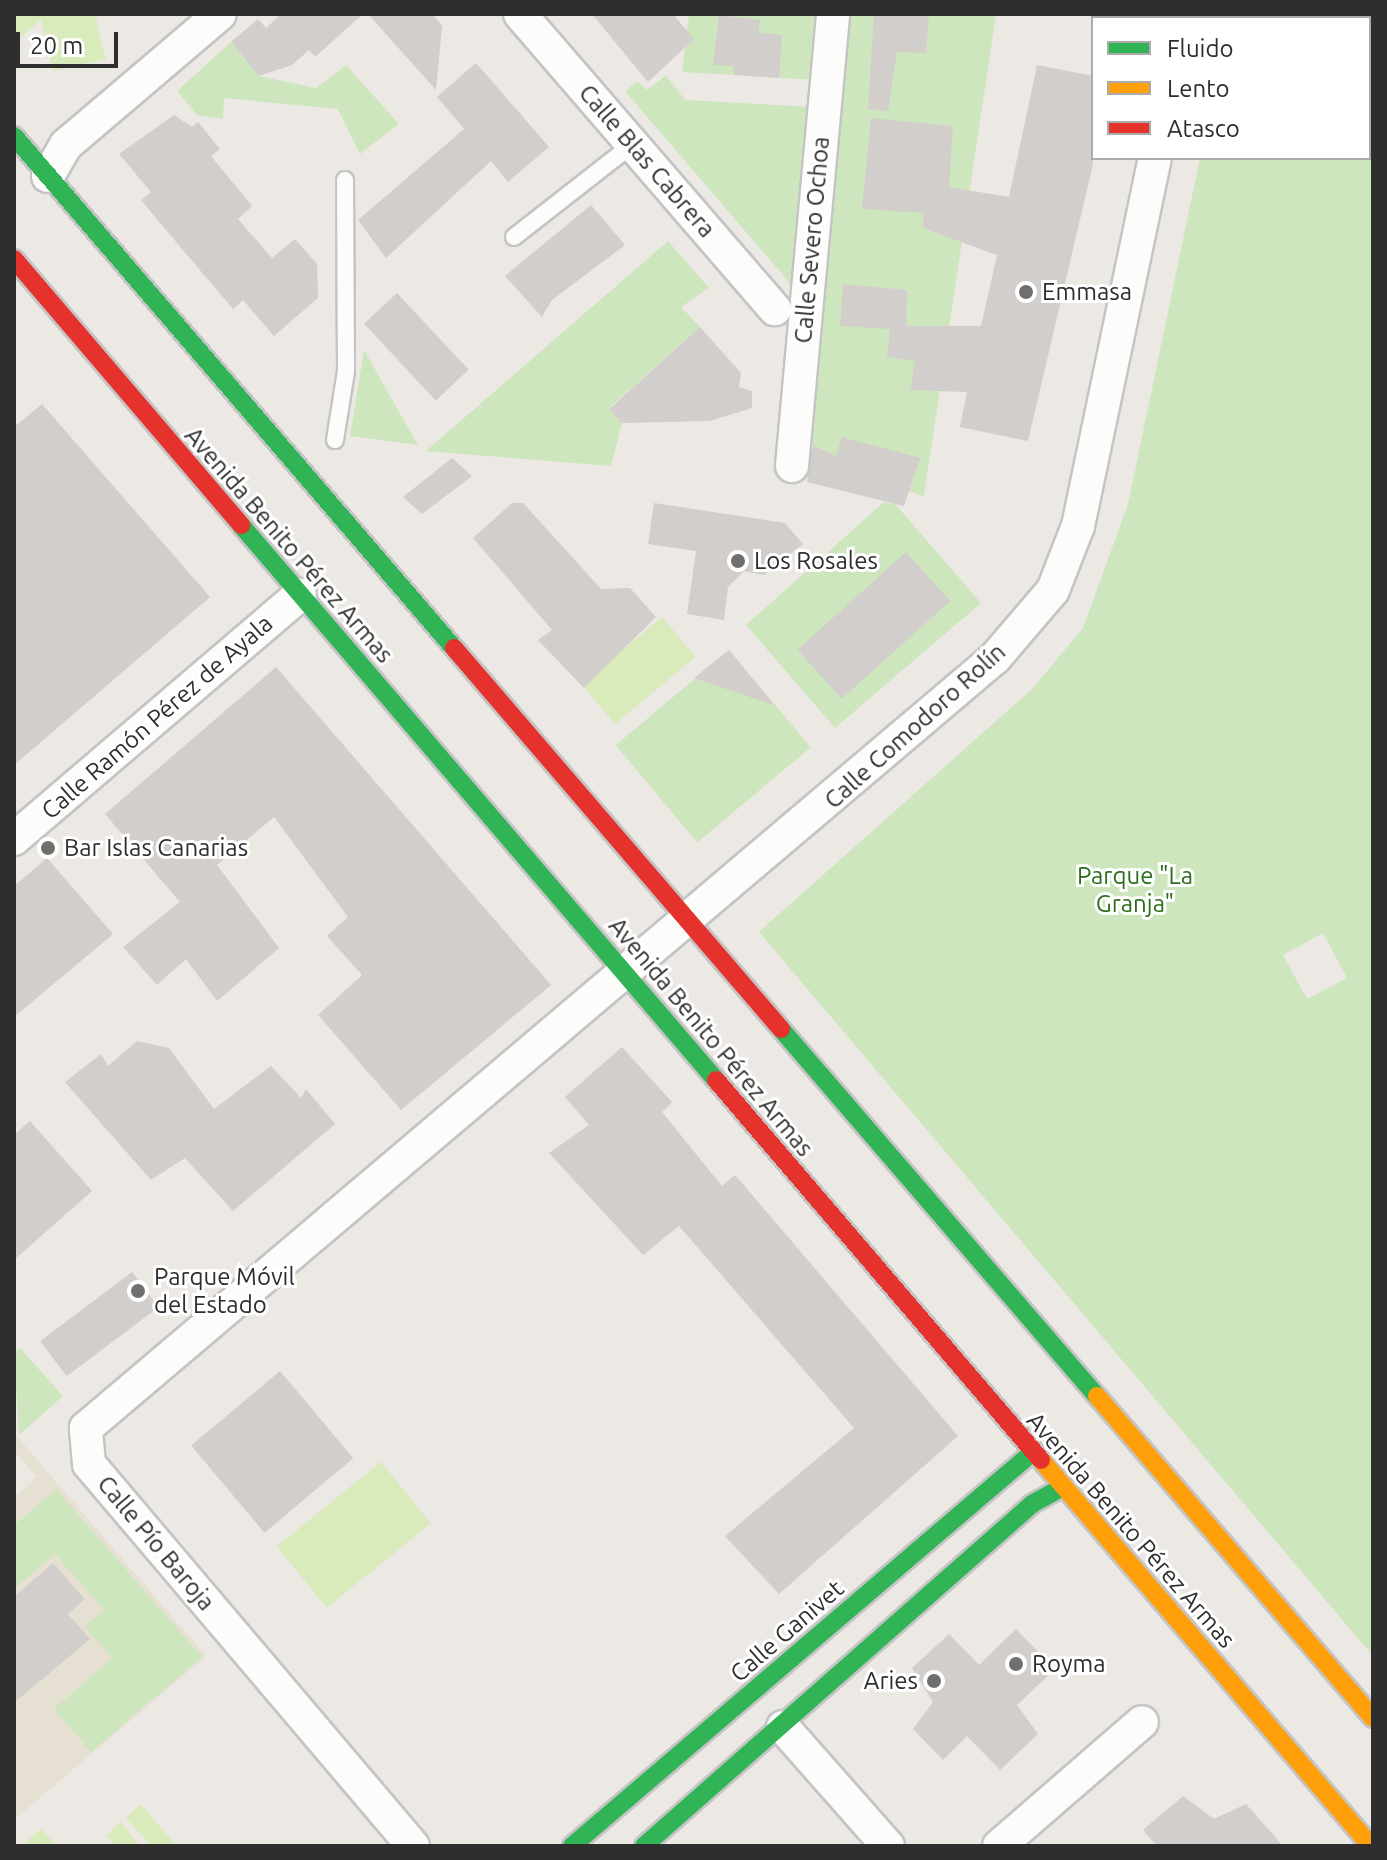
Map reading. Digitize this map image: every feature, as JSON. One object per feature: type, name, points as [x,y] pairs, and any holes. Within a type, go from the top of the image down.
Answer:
[{"type":"street","points":[[48,176],[66,145],[220,14]]},
{"type":"street","name":"Calle Blas Cabrera","points":[[520,14],[775,309]]},
{"type":"street","name":"Calle Severo Ochoa","points":[[792,466],[833,14]]},
{"type":"street","points":[[14,136],[685,921],[1373,1718]]},
{"type":"street","name":"Calle Comodoro Rolín","points":[[685,921],[995,658],[1053,590],[1078,526],[1155,160]]},
{"type":"street","name":"Avenida Benito Pérez Armas","points":[[14,259],[1063,1487],[1368,1833]]},
{"type":"street","name":"Calle Ramón Pérez de Ayala","points":[[14,839],[300,595]]},
{"type":"street","name":"Calle Pío Baroja","points":[[413,1846],[89,1464],[86,1428],[621,968],[685,921]]},
{"type":"street","name":"Calle Ganivet","points":[[572,1846],[1033,1452]]},
{"type":"street","points":[[644,1846],[783,1727],[1032,1504],[1063,1487]]},
{"type":"street","points":[[753,1692],[888,1846]]},
{"type":"street","points":[[999,1846],[1142,1722]]},
{"type":"lane","points":[[514,237],[633,144]]},
{"type":"lane","points":[[335,440],[346,371],[345,180]]},
{"type":"shaded area","points":[[14,1433],[206,1656],[14,1820],[14,1703],[89,1639],[68,1614],[84,1599],[53,1563],[14,1597],[14,1589],[55,1553],[105,1610],[202,1657],[56,1489],[14,1525],[14,1498],[37,1477],[14,1451]]},
{"type":"green space","points":[[14,14],[95,14],[106,59],[53,71],[41,20],[14,42]]},
{"type":"green space","points":[[689,14],[823,14],[817,80],[682,72]]},
{"type":"green space","points":[[847,14],[996,14],[924,496],[909,491],[906,454],[836,456],[809,443]]},
{"type":"green space","points":[[231,42],[259,76],[316,88],[346,65],[399,124],[360,154],[338,109],[224,98],[223,119],[197,115],[177,91]]},
{"type":"green space","points":[[666,75],[685,100],[812,107],[801,296],[625,91],[638,81],[647,90]]},
{"type":"green space","name":"Parque \"La Granja\"","points":[[1373,114],[1373,1656],[759,932],[1032,689],[1083,628],[1128,504],[1200,160],[1371,160]],"holes":[[[1323,933],[1347,978],[1307,999],[1283,955]]]},
{"type":"green space","points":[[668,241],[709,288],[681,307],[700,327],[609,408],[622,423],[611,466],[426,451]]},
{"type":"green space","points":[[364,350],[418,445],[350,436]]},
{"type":"green space","points":[[884,502],[896,505],[981,603],[835,728],[746,625]]},
{"type":"green space","points":[[662,617],[695,657],[615,724],[582,684]]},
{"type":"green space","points":[[729,650],[811,747],[697,842],[616,745]]},
{"type":"green space","points":[[20,1348],[63,1396],[19,1435],[14,1353]]},
{"type":"green space","points":[[381,1462],[431,1523],[327,1608],[277,1546]]},
{"type":"green space","points":[[56,1489],[202,1657],[91,1752],[54,1709],[112,1658],[85,1626],[104,1610],[55,1554],[14,1589],[14,1525]]},
{"type":"green space","points":[[140,1805],[177,1846],[151,1846],[126,1818]]},
{"type":"green space","points":[[120,1822],[141,1846],[115,1846],[106,1835]]},
{"type":"green space","points":[[41,1829],[57,1846],[21,1846]]},
{"type":"building","points":[[281,14],[363,14],[315,57],[309,50],[292,65],[259,76],[231,42],[258,19],[266,28]]},
{"type":"building","points":[[368,14],[432,14],[442,26],[436,90]]},
{"type":"building","points":[[592,14],[673,14],[694,39],[648,82]]},
{"type":"building","points":[[874,14],[929,14],[926,53],[897,52],[888,111],[868,109]]},
{"type":"building","points":[[719,15],[760,20],[758,33],[782,35],[779,78],[734,75],[733,66],[713,65]]},
{"type":"building","points":[[476,63],[549,147],[508,182],[491,161],[386,258],[358,220],[464,129],[437,97]]},
{"type":"building","points":[[1037,65],[1091,76],[1093,164],[1028,441],[960,427],[967,392],[910,390],[915,361],[887,357],[890,329],[840,326],[843,284],[907,290],[906,326],[981,326],[997,255],[923,228],[924,213],[862,209],[871,118],[953,126],[949,187],[1009,197]]},
{"type":"building","points":[[174,115],[192,127],[198,122],[220,149],[211,156],[252,206],[238,219],[272,258],[295,239],[317,264],[318,298],[274,336],[243,300],[233,309],[141,200],[151,192],[119,154]]},
{"type":"building","points":[[591,205],[625,245],[552,300],[542,317],[505,276]]},
{"type":"building","points":[[397,293],[469,370],[436,400],[364,324]]},
{"type":"building","points":[[700,327],[741,373],[739,387],[752,391],[752,408],[710,421],[622,423],[609,409]]},
{"type":"building","points":[[42,404],[210,597],[14,765],[14,427]]},
{"type":"building","points":[[842,437],[920,458],[904,506],[807,482],[813,445],[836,456]]},
{"type":"building","points":[[452,458],[472,476],[422,514],[403,497]]},
{"type":"building","points":[[512,503],[523,503],[601,589],[630,588],[656,617],[584,688],[538,640],[552,630],[473,538]]},
{"type":"building","name":"Los Rosales","points":[[654,503],[785,523],[803,544],[764,575],[744,571],[728,587],[724,620],[687,614],[696,551],[648,544]]},
{"type":"building","points":[[906,552],[950,601],[842,699],[798,650]]},
{"type":"building","points":[[729,650],[774,705],[694,678]]},
{"type":"building","points":[[276,667],[551,985],[401,1110],[318,1015],[362,975],[327,936],[348,917],[274,817],[217,865],[279,948],[217,1001],[186,959],[157,985],[123,947],[180,902],[105,814]]},
{"type":"building","points":[[47,858],[113,934],[14,1017],[14,886]]},
{"type":"building","points":[[137,1041],[169,1048],[214,1109],[271,1066],[301,1098],[306,1089],[335,1124],[233,1211],[185,1158],[151,1180],[65,1082],[101,1054],[108,1066]]},
{"type":"building","points":[[622,1047],[672,1102],[662,1112],[722,1186],[735,1175],[958,1436],[779,1594],[725,1536],[854,1428],[679,1226],[643,1255],[549,1153],[589,1125],[565,1097]]},
{"type":"building","points":[[30,1121],[92,1191],[14,1260],[14,1135]]},
{"type":"building","points":[[132,1272],[158,1307],[67,1376],[40,1341]]},
{"type":"building","points":[[280,1371],[353,1458],[264,1533],[191,1446]]},
{"type":"building","points":[[53,1563],[85,1599],[68,1614],[90,1639],[14,1703],[14,1597]]},
{"type":"building","points":[[1016,1629],[1055,1669],[1017,1705],[1038,1734],[1000,1770],[967,1736],[943,1760],[913,1729],[933,1702],[912,1668],[949,1634],[979,1665]]},
{"type":"building","points":[[1183,1796],[1214,1819],[1246,1804],[1283,1846],[1157,1846],[1143,1830]]},
{"type":"traffic: fast","points":[[14,136],[454,648]]},
{"type":"traffic: fast","points":[[241,525],[716,1080]]},
{"type":"traffic: fast","points":[[781,1029],[1097,1396]]},
{"type":"traffic: fast","points":[[572,1846],[1033,1452]]},
{"type":"traffic: fast","points":[[644,1846],[1032,1504],[1063,1487]]},
{"type":"traffic: slow","points":[[1097,1396],[1373,1718]]},
{"type":"traffic: slow","points":[[1041,1460],[1371,1846]]},
{"type":"traffic: jam","points":[[14,259],[241,525]]},
{"type":"traffic: jam","points":[[454,648],[781,1029]]},
{"type":"traffic: jam","points":[[716,1080],[1041,1460]]},
{"type":"place","name":"Emmasa","points":[[1026,292]]},
{"type":"place","name":"Los Rosales","points":[[738,561]]},
{"type":"place","name":"Bar Islas Canarias","points":[[48,848]]},
{"type":"place","name":"Parque Móvil del Estado","points":[[138,1291]]},
{"type":"place","name":"Royma","points":[[1016,1664]]},
{"type":"place","name":"Aries","points":[[934,1681]]}]
